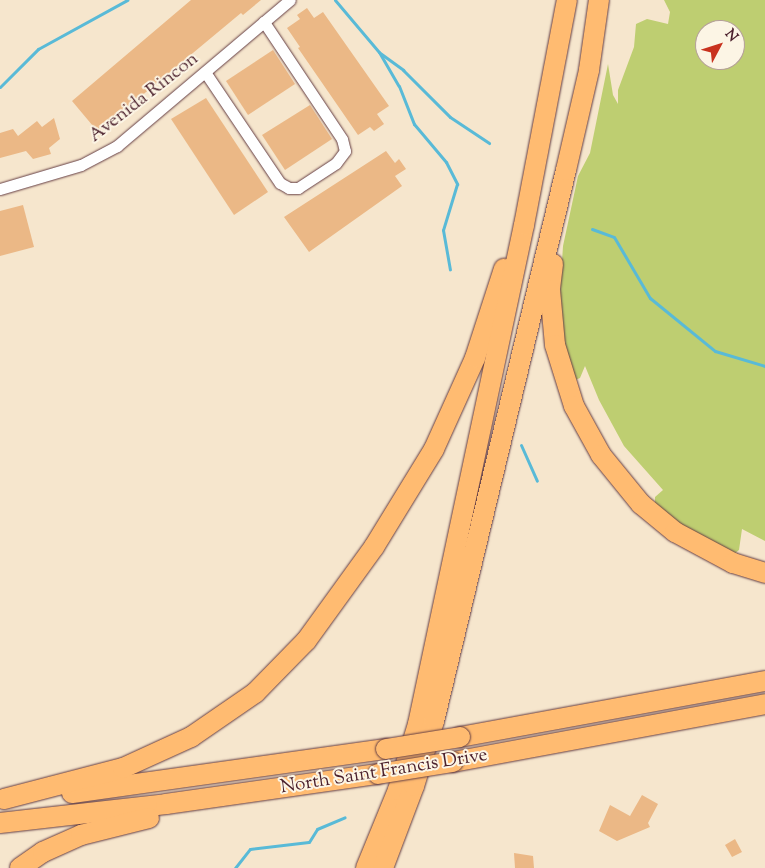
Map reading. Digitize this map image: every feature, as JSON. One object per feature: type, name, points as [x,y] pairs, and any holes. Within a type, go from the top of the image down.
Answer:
[{"type":"highway","points":[[366,868],[398,790],[418,724],[567,0]]},
{"type":"highway","points":[[382,868],[414,786],[434,721],[589,70],[599,0]]},
{"type":"highway","points":[[566,170],[550,290],[550,315],[564,378],[585,430],[615,475],[657,518],[709,553],[765,573]]},
{"type":"highway","points":[[2,800],[123,768],[192,737],[255,693],[306,641],[401,506],[451,414],[476,358],[530,186]]},
{"type":"highway","name":"North Saint Francis Drive","points":[[2,800],[166,782],[386,749],[765,682]]},
{"type":"highway","name":"North Saint Francis Drive","points":[[0,823],[246,793],[378,774],[765,704]]},
{"type":"highway","points":[[20,868],[43,852],[81,835],[182,813],[246,793]]},
{"type":"street","name":"Avenida Rincon","points":[[0,189],[70,169],[104,154],[290,0]]},
{"type":"street","points":[[205,72],[280,184],[289,188],[298,188],[336,163],[345,151],[342,139],[264,22]]},
{"type":"green space","points":[[664,0],[765,0],[765,541],[742,529],[739,550],[734,554],[685,528],[655,503],[655,497],[663,490],[624,446],[599,400],[585,366],[580,378],[575,380],[566,355],[559,309],[563,246],[578,176],[590,153],[608,64],[613,95],[618,104],[618,90],[634,47],[636,24],[647,19],[668,24],[670,12]]},
{"type":"building","points":[[191,0],[261,0],[243,15],[241,13],[98,132],[72,101]]},
{"type":"building","points":[[307,8],[314,18],[323,12],[389,106],[377,114],[384,124],[374,131],[370,127],[358,135],[298,48],[300,47],[287,28],[300,19],[297,15]]},
{"type":"building","points":[[273,50],[295,84],[248,115],[226,81]]},
{"type":"building","points":[[206,98],[268,192],[234,215],[171,119]]},
{"type":"building","points":[[310,105],[332,139],[285,170],[262,135]]},
{"type":"building","points":[[54,118],[60,139],[49,148],[51,154],[33,159],[26,151],[0,158],[0,133],[13,129],[18,136],[37,121],[42,127]]},
{"type":"building","points":[[386,151],[395,163],[399,159],[406,169],[395,176],[402,186],[309,252],[284,217]]},
{"type":"building","points":[[23,205],[34,247],[0,256],[0,211]]},
{"type":"building","points":[[642,795],[658,804],[648,823],[650,827],[617,841],[599,831],[610,805],[630,816]]},
{"type":"building","points":[[735,839],[742,852],[732,857],[725,845]]},
{"type":"building","points":[[514,853],[533,856],[534,868],[515,868]]},
{"type":"waterway","points":[[0,87],[38,49],[127,0]]},
{"type":"waterway","points":[[335,0],[379,52],[399,86],[414,124],[446,162],[457,184],[443,230],[450,269]]},
{"type":"waterway","points":[[380,53],[403,70],[450,117],[489,143]]},
{"type":"waterway","points":[[592,229],[614,237],[650,298],[715,351],[765,366]]},
{"type":"waterway","points":[[521,445],[537,481]]},
{"type":"waterway","points":[[235,868],[250,849],[309,842],[317,829],[345,817]]}]
